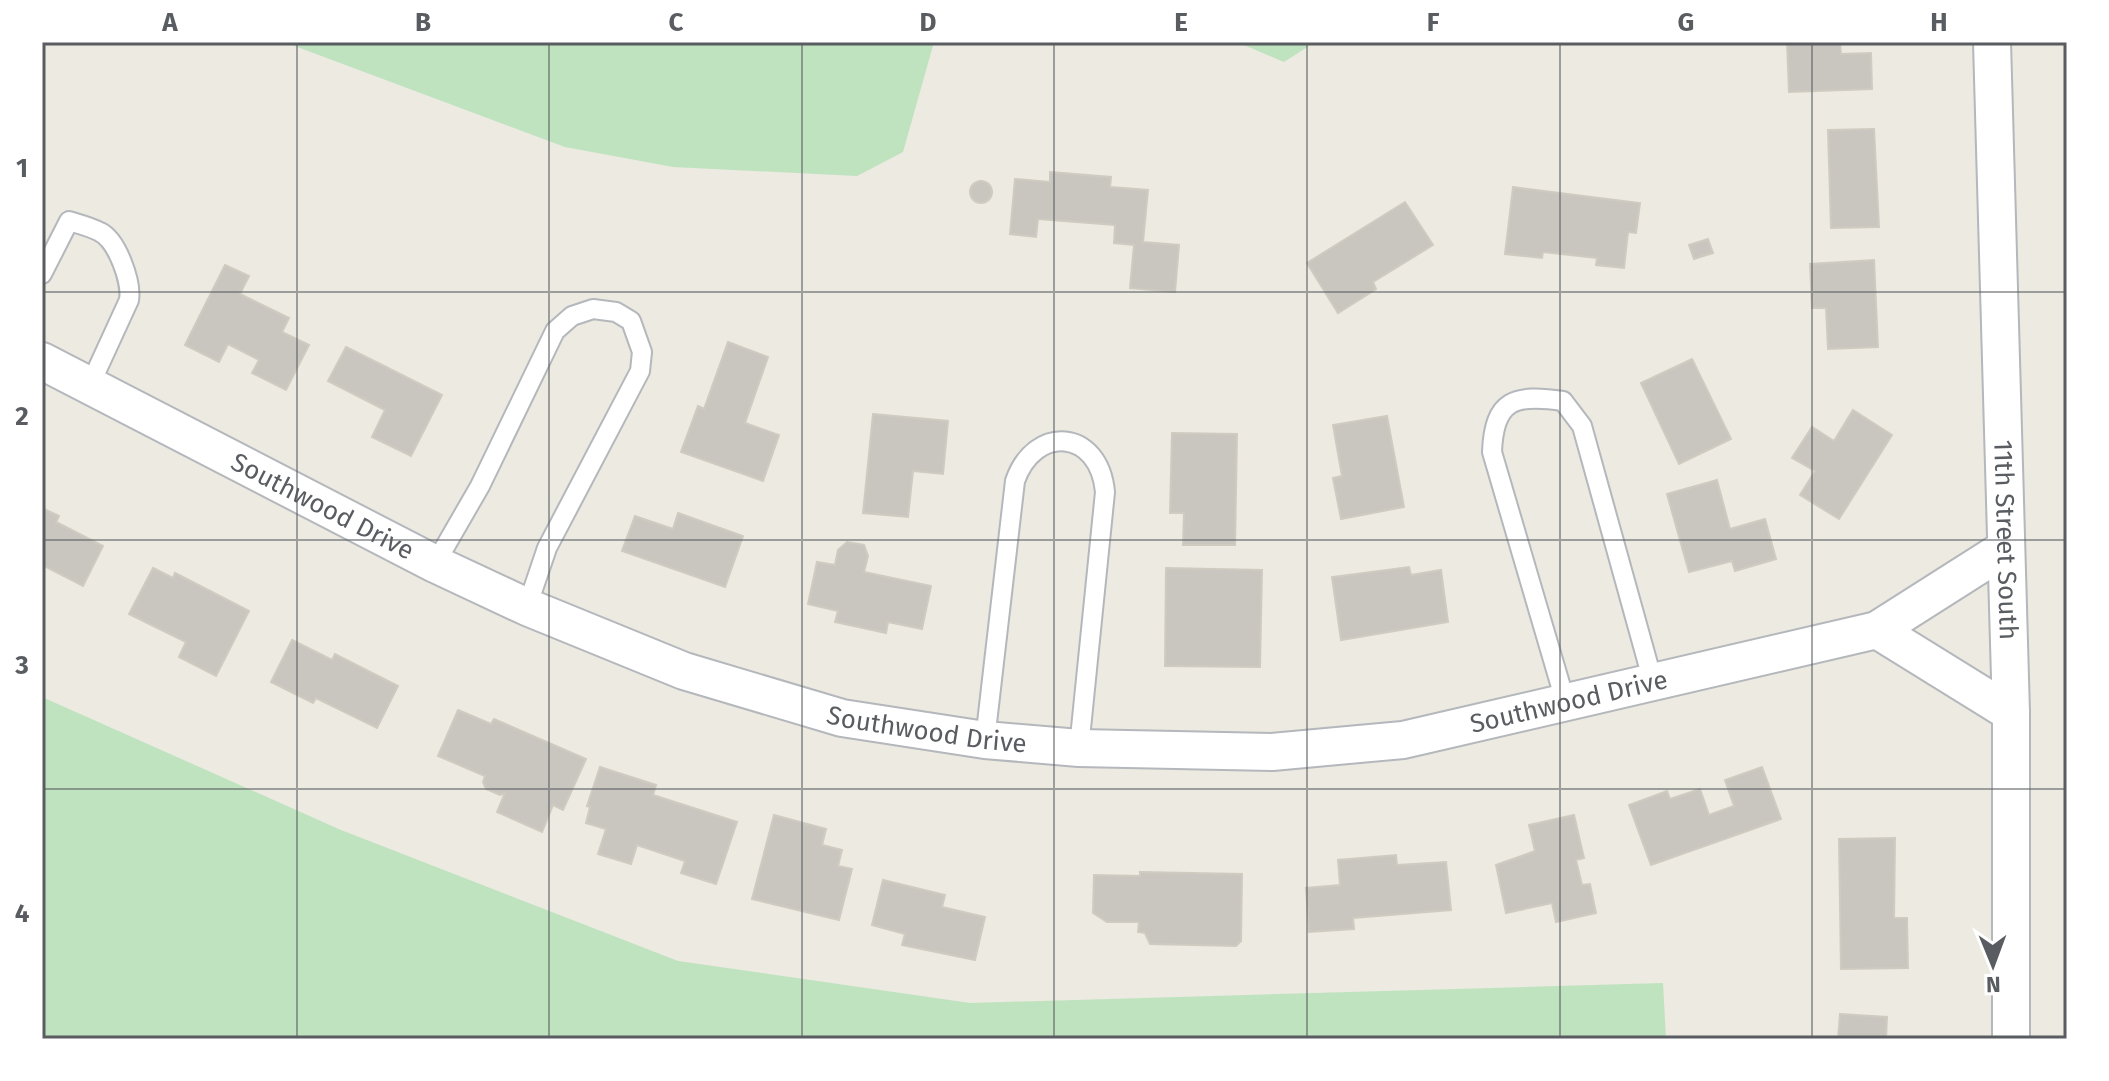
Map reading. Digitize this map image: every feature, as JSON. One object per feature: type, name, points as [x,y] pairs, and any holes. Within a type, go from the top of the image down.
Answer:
[{"type":"street","name":"11th Street South","points":[[1992,42],[2011,713],[2011,1039]]},
{"type":"street","name":"Southwood Drive","points":[[42,361],[435,564],[527,607],[684,671],[842,718],[985,740],[1079,748],[1272,752],[1403,740],[1877,630],[2006,548]]},
{"type":"street","points":[[1877,630],[2011,713]]},
{"type":"lane","points":[[42,274],[69,221],[104,233],[128,273],[132,287],[129,300],[90,385]]},
{"type":"lane","points":[[435,564],[480,486],[555,331],[572,316],[593,309],[616,312],[631,321],[639,336],[640,371],[547,548],[527,607]]},
{"type":"lane","points":[[1566,704],[1492,452],[1493,422],[1509,403],[1529,396],[1563,401],[1582,426],[1653,682]]},
{"type":"lane","points":[[985,740],[1015,481],[1022,462],[1033,452],[1046,444],[1066,442],[1091,452],[1103,471],[1105,492],[1079,748]]},
{"type":"green space","points":[[284,42],[934,42],[903,152],[857,176],[673,167],[565,147]]},
{"type":"green space","points":[[1237,42],[1315,42],[1284,62]]},
{"type":"green space","points":[[42,697],[341,830],[678,961],[970,1003],[1663,983],[1666,1039],[42,1039]]},
{"type":"building","points":[[1787,42],[1840,42],[1841,54],[1871,53],[1872,89],[1789,92]]},
{"type":"building","points":[[1874,129],[1879,227],[1831,228],[1828,130]]},
{"type":"building","points":[[1050,172],[1111,177],[1110,187],[1148,190],[1143,242],[1179,245],[1175,292],[1130,288],[1134,245],[1114,243],[1115,225],[1038,219],[1036,237],[1010,234],[1015,179],[1050,182]]},
{"type":"building","points":[[981,181],[989,184],[992,192],[989,200],[981,203],[973,200],[970,192],[973,184]]},
{"type":"building","points":[[1513,187],[1640,203],[1636,233],[1628,232],[1624,268],[1596,265],[1597,258],[1543,252],[1542,258],[1505,254]]},
{"type":"building","points":[[1405,202],[1433,245],[1373,282],[1376,289],[1338,313],[1307,263]]},
{"type":"building","points":[[1708,239],[1713,253],[1694,259],[1689,245]]},
{"type":"building","points":[[1874,260],[1878,347],[1828,349],[1826,308],[1812,308],[1810,264]]},
{"type":"building","points":[[225,265],[249,276],[240,294],[289,318],[282,332],[309,345],[286,390],[252,373],[259,360],[228,344],[219,362],[185,345]]},
{"type":"building","points":[[728,342],[768,357],[745,423],[779,435],[763,481],[681,452],[698,406],[704,409]]},
{"type":"building","points":[[346,347],[442,395],[411,456],[372,437],[385,410],[328,381]]},
{"type":"building","points":[[1692,359],[1731,439],[1679,464],[1641,383]]},
{"type":"building","points":[[1853,410],[1892,435],[1839,519],[1800,495],[1815,471],[1792,458],[1812,427],[1834,441]]},
{"type":"building","points":[[873,414],[948,421],[943,474],[913,471],[908,517],[863,513]]},
{"type":"building","points":[[1387,416],[1404,507],[1341,519],[1333,478],[1342,476],[1333,425]]},
{"type":"building","points":[[1172,433],[1237,434],[1235,545],[1183,545],[1184,513],[1170,513]]},
{"type":"building","points":[[1717,480],[1730,529],[1765,519],[1776,559],[1735,571],[1732,561],[1689,572],[1667,494]]},
{"type":"building","points":[[42,508],[59,516],[56,522],[103,546],[83,586],[42,565]]},
{"type":"building","points":[[678,513],[743,536],[725,587],[622,551],[635,516],[673,529]]},
{"type":"building","points":[[847,542],[864,545],[868,556],[864,572],[931,586],[922,629],[888,622],[886,633],[835,622],[838,611],[808,604],[817,562],[835,565],[838,550]]},
{"type":"building","points":[[1409,567],[1411,575],[1441,570],[1448,622],[1341,640],[1332,577]]},
{"type":"building","points":[[153,568],[173,578],[175,573],[249,611],[216,676],[179,657],[186,642],[129,614]]},
{"type":"building","points":[[1166,568],[1262,570],[1260,667],[1165,666]]},
{"type":"building","points":[[292,640],[332,660],[335,654],[398,686],[377,728],[316,698],[313,703],[271,682]]},
{"type":"building","points":[[458,710],[491,724],[494,719],[586,759],[563,810],[553,805],[542,832],[497,812],[505,793],[500,795],[486,789],[483,782],[485,776],[438,756]]},
{"type":"building","points":[[600,767],[656,785],[653,795],[737,822],[716,884],[681,873],[685,861],[637,845],[631,864],[598,854],[606,829],[586,823],[590,807],[587,806]]},
{"type":"building","points":[[1762,767],[1781,819],[1651,865],[1629,805],[1667,791],[1670,799],[1700,789],[1709,815],[1734,806],[1725,780]]},
{"type":"building","points":[[774,815],[826,829],[822,845],[842,850],[838,866],[852,869],[839,920],[752,899]]},
{"type":"building","points":[[1574,815],[1584,858],[1576,860],[1582,885],[1590,884],[1596,913],[1556,922],[1552,903],[1506,913],[1496,865],[1535,851],[1529,825]]},
{"type":"building","points":[[1895,838],[1894,918],[1907,918],[1908,968],[1841,969],[1839,839]]},
{"type":"building","points":[[1396,855],[1397,865],[1446,862],[1451,910],[1353,918],[1354,929],[1309,932],[1306,888],[1340,885],[1338,860]]},
{"type":"building","points":[[1140,872],[1242,874],[1241,941],[1236,946],[1150,944],[1145,933],[1138,932],[1139,922],[1107,922],[1093,913],[1094,875],[1140,876]]},
{"type":"building","points":[[883,880],[945,895],[942,907],[985,917],[975,960],[902,945],[905,934],[872,925]]},
{"type":"building","points":[[1840,1014],[1887,1017],[1886,1039],[1838,1039]]}]
